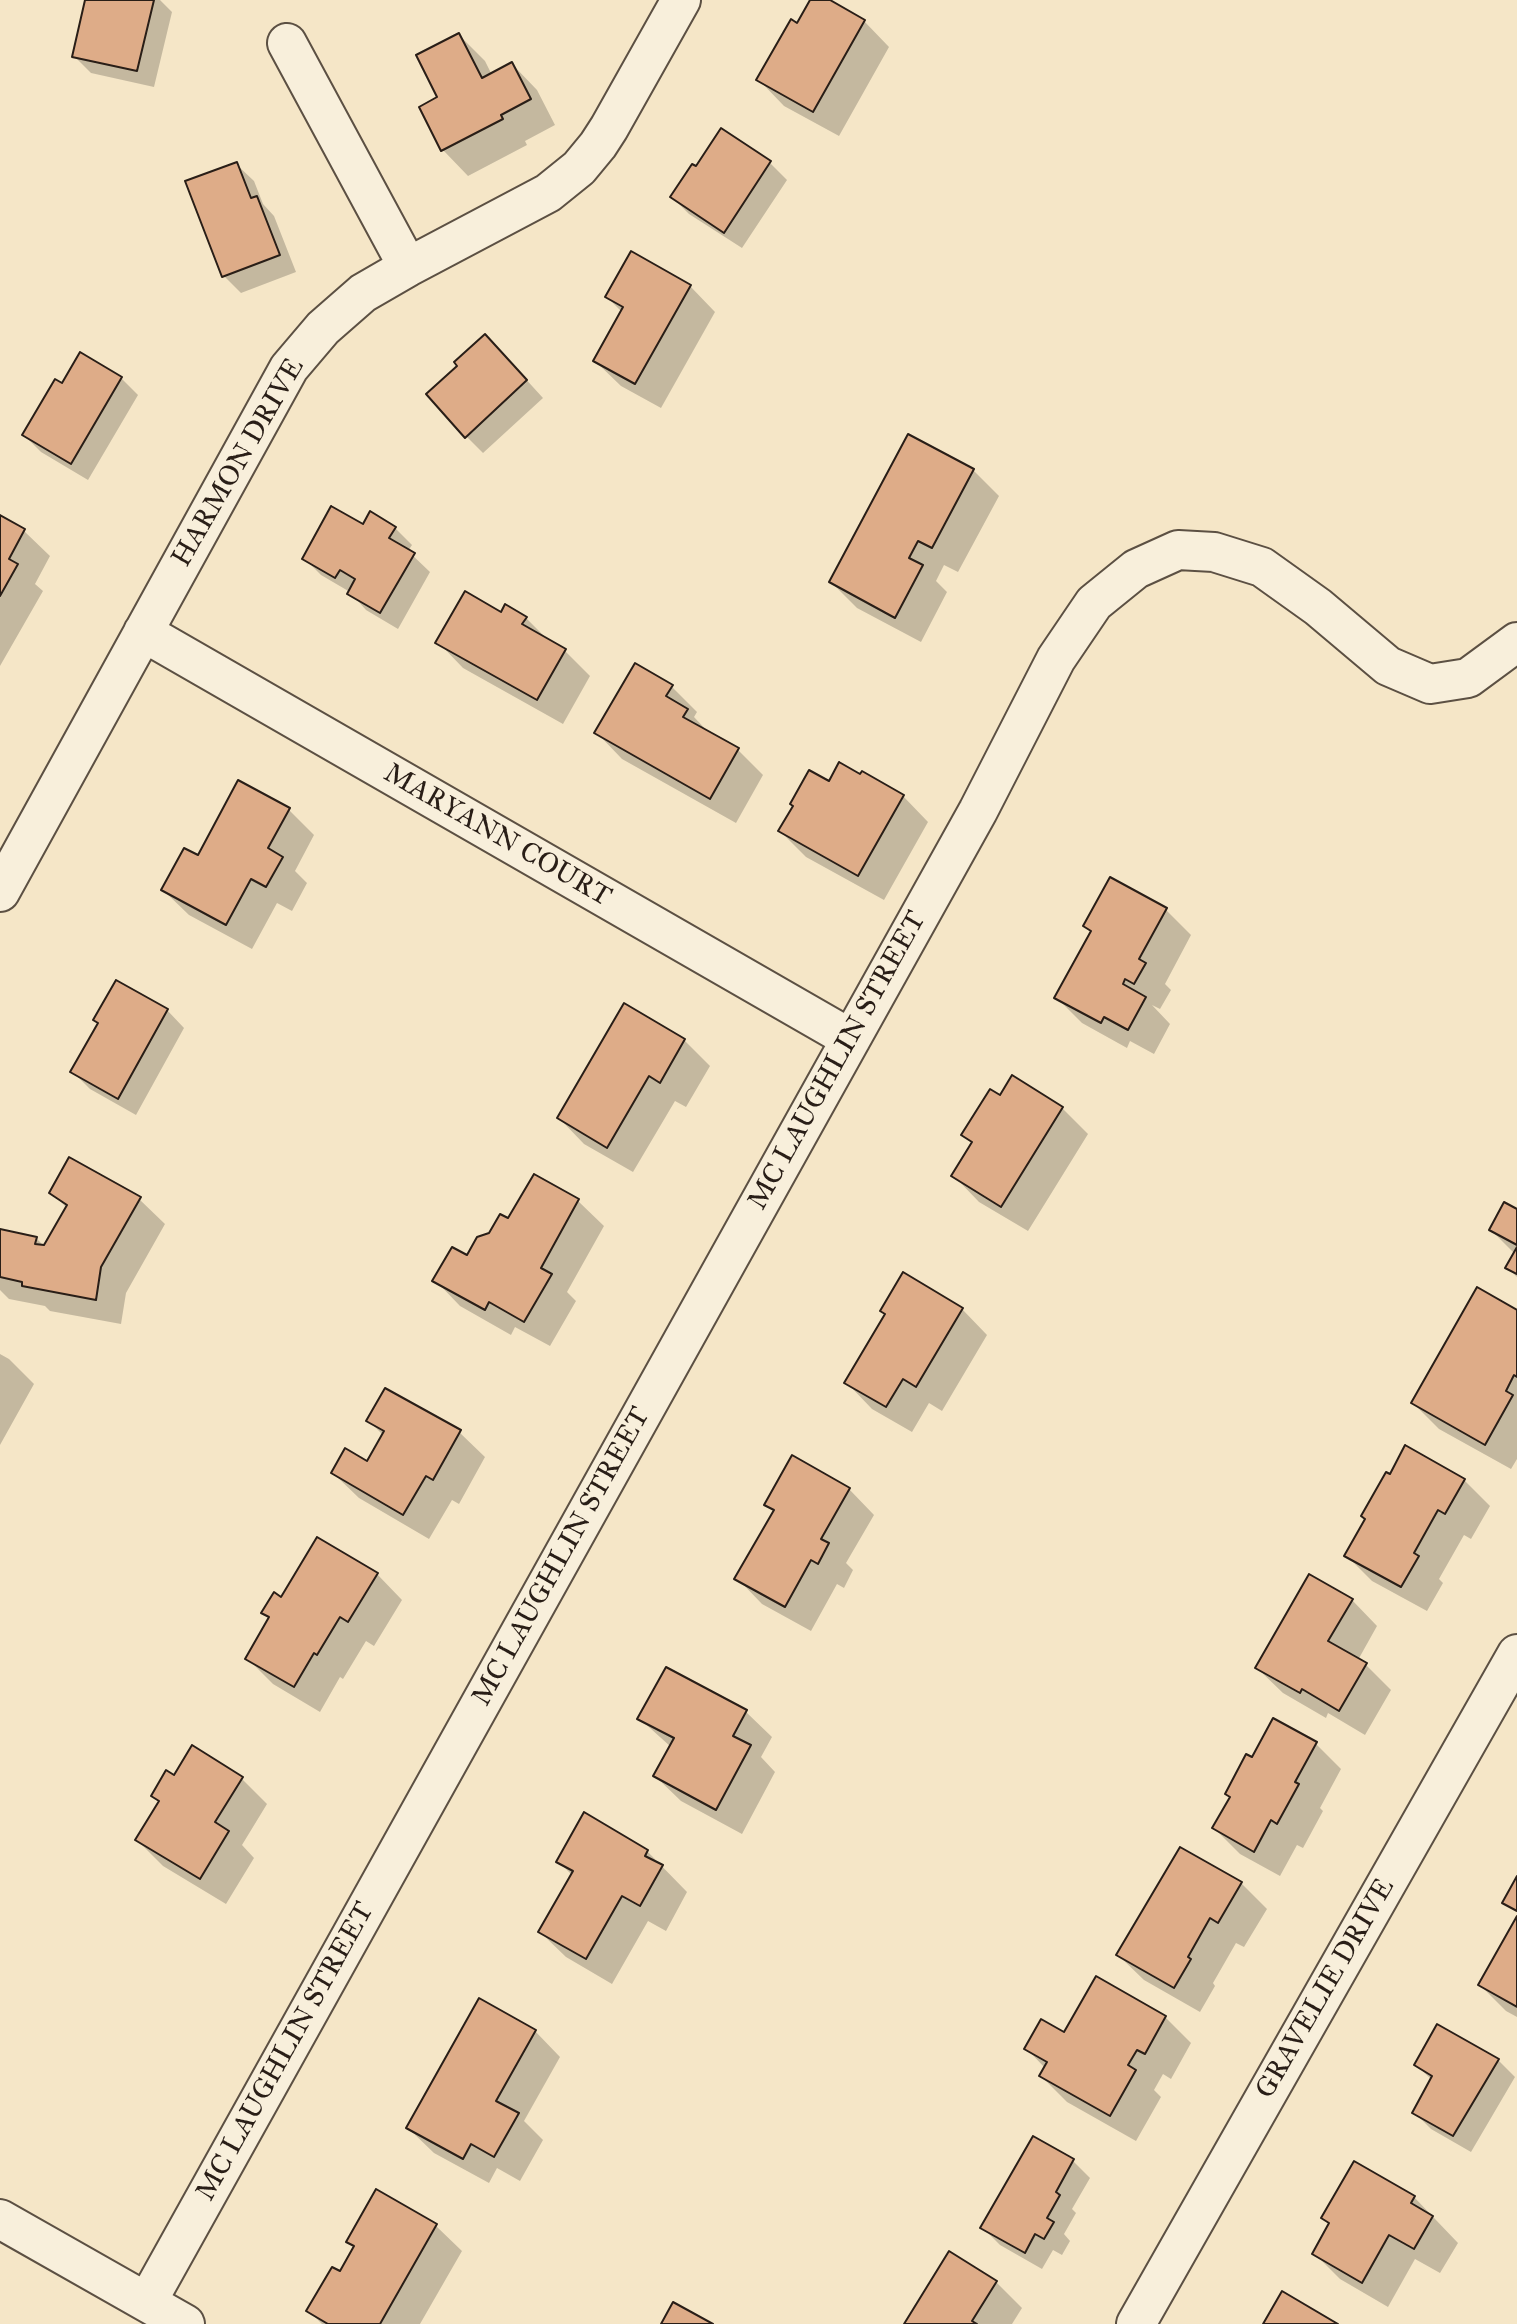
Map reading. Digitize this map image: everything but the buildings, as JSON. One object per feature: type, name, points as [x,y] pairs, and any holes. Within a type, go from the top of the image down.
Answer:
[{"type":"street","name":"HARMON DRIVE","points":[[0,891],[289,368],[323,328],[363,293],[548,193],[579,168],[609,128],[681,0]]},
{"type":"street","points":[[287,43],[408,267]]},
{"type":"street","name":"MC LAUGHLIN STREET","points":[[166,2316],[851,1039],[978,811],[1056,659],[1094,603],[1136,569],[1178,550],[1214,552],[1262,567],[1318,607],[1388,666],[1430,684],[1468,678],[1517,642]]},
{"type":"street","name":"MARYANN COURT","points":[[143,632],[851,1039]]},
{"type":"street","name":"GRAVELIE DRIVE","points":[[1136,2324],[1517,1654]]},
{"type":"street","points":[[0,2219],[166,2316]]}]
